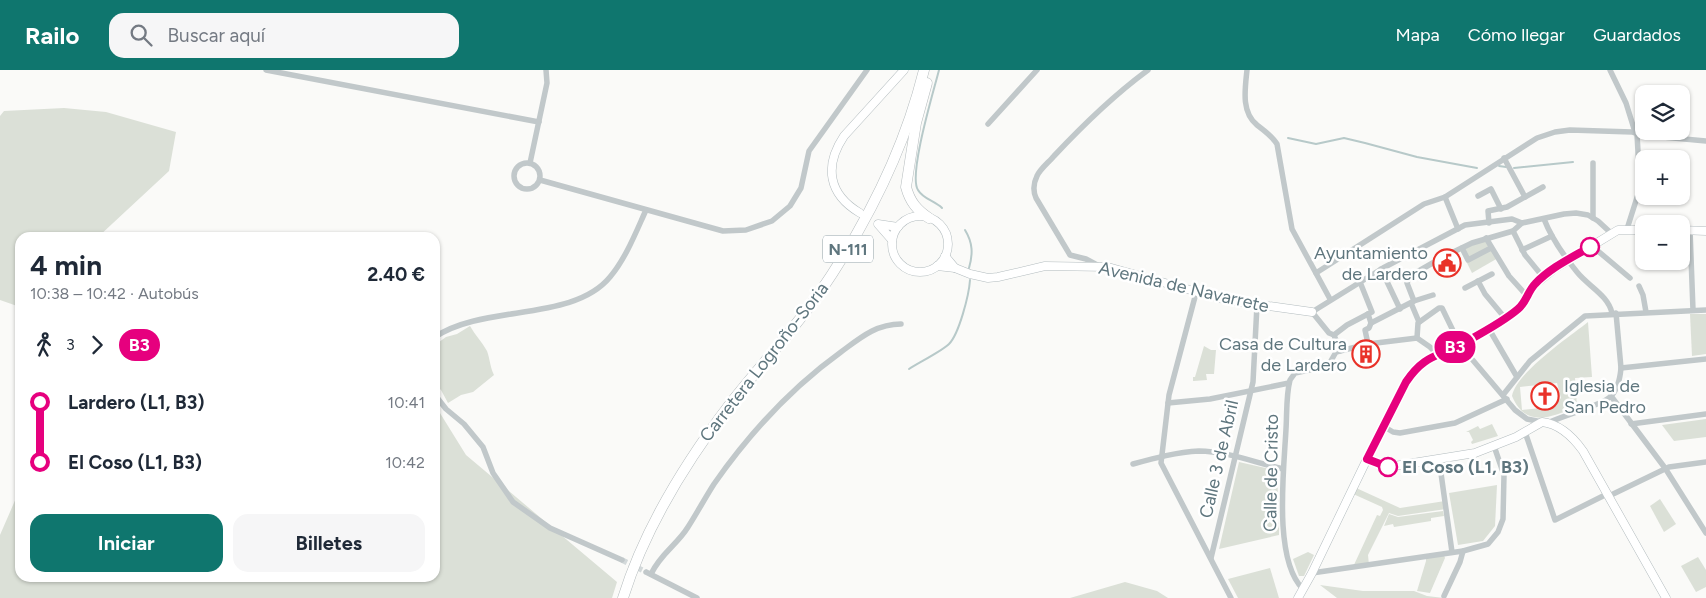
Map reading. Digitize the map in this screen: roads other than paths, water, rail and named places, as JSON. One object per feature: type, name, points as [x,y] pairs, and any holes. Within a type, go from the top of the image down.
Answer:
[{"type":"highway","name":"Carretera Logroño-Soria","points":[[622,598],[637,559],[659,512],[696,450],[731,403],[818,295],[859,230],[892,162],[908,122],[924,70]]},
{"type":"highway","points":[[929,218],[914,205],[908,196],[906,187],[916,123],[930,70]]},
{"type":"street","points":[[266,70],[539,122]]},
{"type":"street","points":[[530,163],[547,83],[546,70]]},
{"type":"street","points":[[540,180],[724,231],[746,230],[772,221],[790,206],[801,188],[809,151],[867,70]]},
{"type":"street","points":[[860,213],[842,199],[834,186],[832,161],[836,148],[844,136],[904,70]]},
{"type":"street","points":[[988,124],[1037,70]]},
{"type":"street","points":[[1099,266],[1086,259],[1070,255],[1036,198],[1034,193],[1035,182],[1038,174],[1066,144],[1120,93],[1148,70]]},
{"type":"street","points":[[1247,70],[1244,97],[1247,110],[1253,122],[1272,136],[1277,144],[1292,230],[1330,299]]},
{"type":"street","points":[[1610,70],[1626,103],[1635,130]]},
{"type":"street","points":[[1316,273],[1430,201],[1445,197],[1537,138],[1555,132],[1570,130],[1635,133]]},
{"type":"street","points":[[1690,139],[1706,141]]},
{"type":"street","points":[[1627,229],[1641,181],[1637,140]]},
{"type":"street","points":[[1504,158],[1525,197]]},
{"type":"street","points":[[530,163],[537,168],[540,180],[538,184],[525,190],[516,185],[513,176],[514,171],[521,164],[530,163]]},
{"type":"street","points":[[1593,163],[1594,218]]},
{"type":"street","points":[[1489,223],[1488,211],[1509,206],[1543,187]]},
{"type":"street","points":[[1478,196],[1491,189],[1501,209]]},
{"type":"street","points":[[1445,197],[1458,229]]},
{"type":"street","points":[[1509,206],[1512,219]]},
{"type":"street","points":[[440,334],[470,321],[552,306],[579,299],[595,291],[610,277],[629,246],[646,210]]},
{"type":"street","points":[[1419,322],[1407,285],[1408,277],[1436,260],[1486,238],[1513,231],[1522,223],[1544,218],[1576,213],[1594,218],[1614,231]]},
{"type":"street","points":[[921,216],[929,218],[940,225],[946,233],[948,243],[945,256],[937,266],[922,272],[907,269],[899,263],[894,255],[892,240],[898,227],[910,218],[921,216]]},
{"type":"street","points":[[1367,459],[1388,467],[1475,453],[1545,422],[1600,402],[1611,396],[1617,387],[1621,368],[1614,313],[1605,300],[1580,275],[1552,236],[1544,218]]},
{"type":"street","points":[[1342,351],[1334,335],[1329,333],[1312,312],[1330,299],[1458,229],[1472,224],[1512,219],[1522,223]]},
{"type":"street","points":[[892,240],[875,222],[898,227]]},
{"type":"street","points":[[1298,598],[1383,426],[1406,382],[1419,364],[1489,329],[1520,308],[1533,286],[1542,278],[1614,231],[1635,229]]},
{"type":"street","points":[[1692,310],[1690,230],[1706,230]]},
{"type":"street","points":[[1513,231],[1522,250],[1542,278]]},
{"type":"street","points":[[1522,250],[1552,236]]},
{"type":"street","points":[[1486,238],[1510,276],[1526,296]]},
{"type":"street","points":[[1592,246],[1630,278]]},
{"type":"street","points":[[1462,248],[1468,260],[1491,248]]},
{"type":"street","points":[[945,256],[955,268]]},
{"type":"street","name":"Avenida de Navarrete","points":[[937,266],[955,268],[988,278],[1045,266],[1099,266],[1120,269],[1196,293],[1257,305],[1312,312]]},
{"type":"street","points":[[1381,270],[1400,309]]},
{"type":"street","points":[[1465,288],[1492,274]]},
{"type":"street","points":[[1334,335],[1347,325],[1372,312],[1360,282]]},
{"type":"street","points":[[1478,282],[1485,294],[1505,318]]},
{"type":"street","points":[[1639,286],[1643,295],[1646,312]]},
{"type":"street","points":[[1196,293],[1168,403],[1161,456],[1162,467],[1231,598]]},
{"type":"street","points":[[1371,323],[1412,302],[1433,295]]},
{"type":"street","name":"Calle 3 de Abril","points":[[1210,558],[1253,376],[1257,305]]},
{"type":"street","points":[[1417,338],[1419,322],[1441,307],[1460,345],[1524,417],[1561,428],[1578,444],[1588,458],[1666,598]]},
{"type":"street","points":[[1383,426],[1393,432],[1400,433],[1455,423],[1505,397],[1517,377],[1530,362],[1581,318],[1589,314],[1706,310]]},
{"type":"street","points":[[1368,314],[1371,323],[1370,328],[1365,330],[1368,344]]},
{"type":"street","points":[[697,598],[649,573],[688,528],[714,485],[734,457],[765,420],[830,360],[870,332],[886,325],[901,324]]},
{"type":"street","points":[[1489,329],[1517,377]]},
{"type":"street","points":[[1168,403],[1210,399],[1289,383],[1295,373],[1328,366],[1336,352],[1368,344],[1417,338],[1437,354]]},
{"type":"street","points":[[1621,368],[1706,359]]},
{"type":"street","name":"Calle de Cristo","points":[[1289,383],[1283,469],[1285,544],[1293,573],[1297,583],[1303,589]]},
{"type":"street","points":[[1611,396],[1665,468],[1706,533]]},
{"type":"street","points":[[440,402],[464,424],[483,447],[493,473],[513,502],[550,528],[622,560]]},
{"type":"street","points":[[1631,424],[1706,414]]},
{"type":"street","points":[[1525,432],[1555,520],[1665,468],[1675,465],[1706,462]]},
{"type":"street","points":[[1312,573],[1463,551],[1488,544],[1501,526],[1503,514],[1504,475],[1494,446]]},
{"type":"street","points":[[1133,464],[1161,456],[1201,451],[1283,469]]},
{"type":"street","points":[[1438,459],[1452,552]]},
{"type":"street","points":[[1444,596],[1460,562],[1463,551]]},
{"type":"waterway","points":[[939,70],[919,151],[916,181],[920,193],[942,208]]},
{"type":"waterway","points":[[1288,138],[1316,144],[1344,138],[1417,157],[1477,168]]},
{"type":"waterway","points":[[1514,168],[1573,162]]},
{"type":"waterway","points":[[1499,166],[1506,167]]},
{"type":"waterway","points":[[965,230],[970,239],[971,258],[969,268]]},
{"type":"waterway","points":[[909,369],[941,350],[953,339],[963,314],[970,280]]},
{"type":"tunnel","points":[[622,560],[646,572]]},
{"type":"place","name":"Ayuntamiento de Lardero","points":[[1447,263]]},
{"type":"place","name":"Casa de Cultura de Lardero","points":[[1366,354]]},
{"type":"place","name":"Iglesia de San Pedro","points":[[1545,396]]},
{"type":"place","name":"El Coso (L1, B3)","points":[[1388,467]]}]
